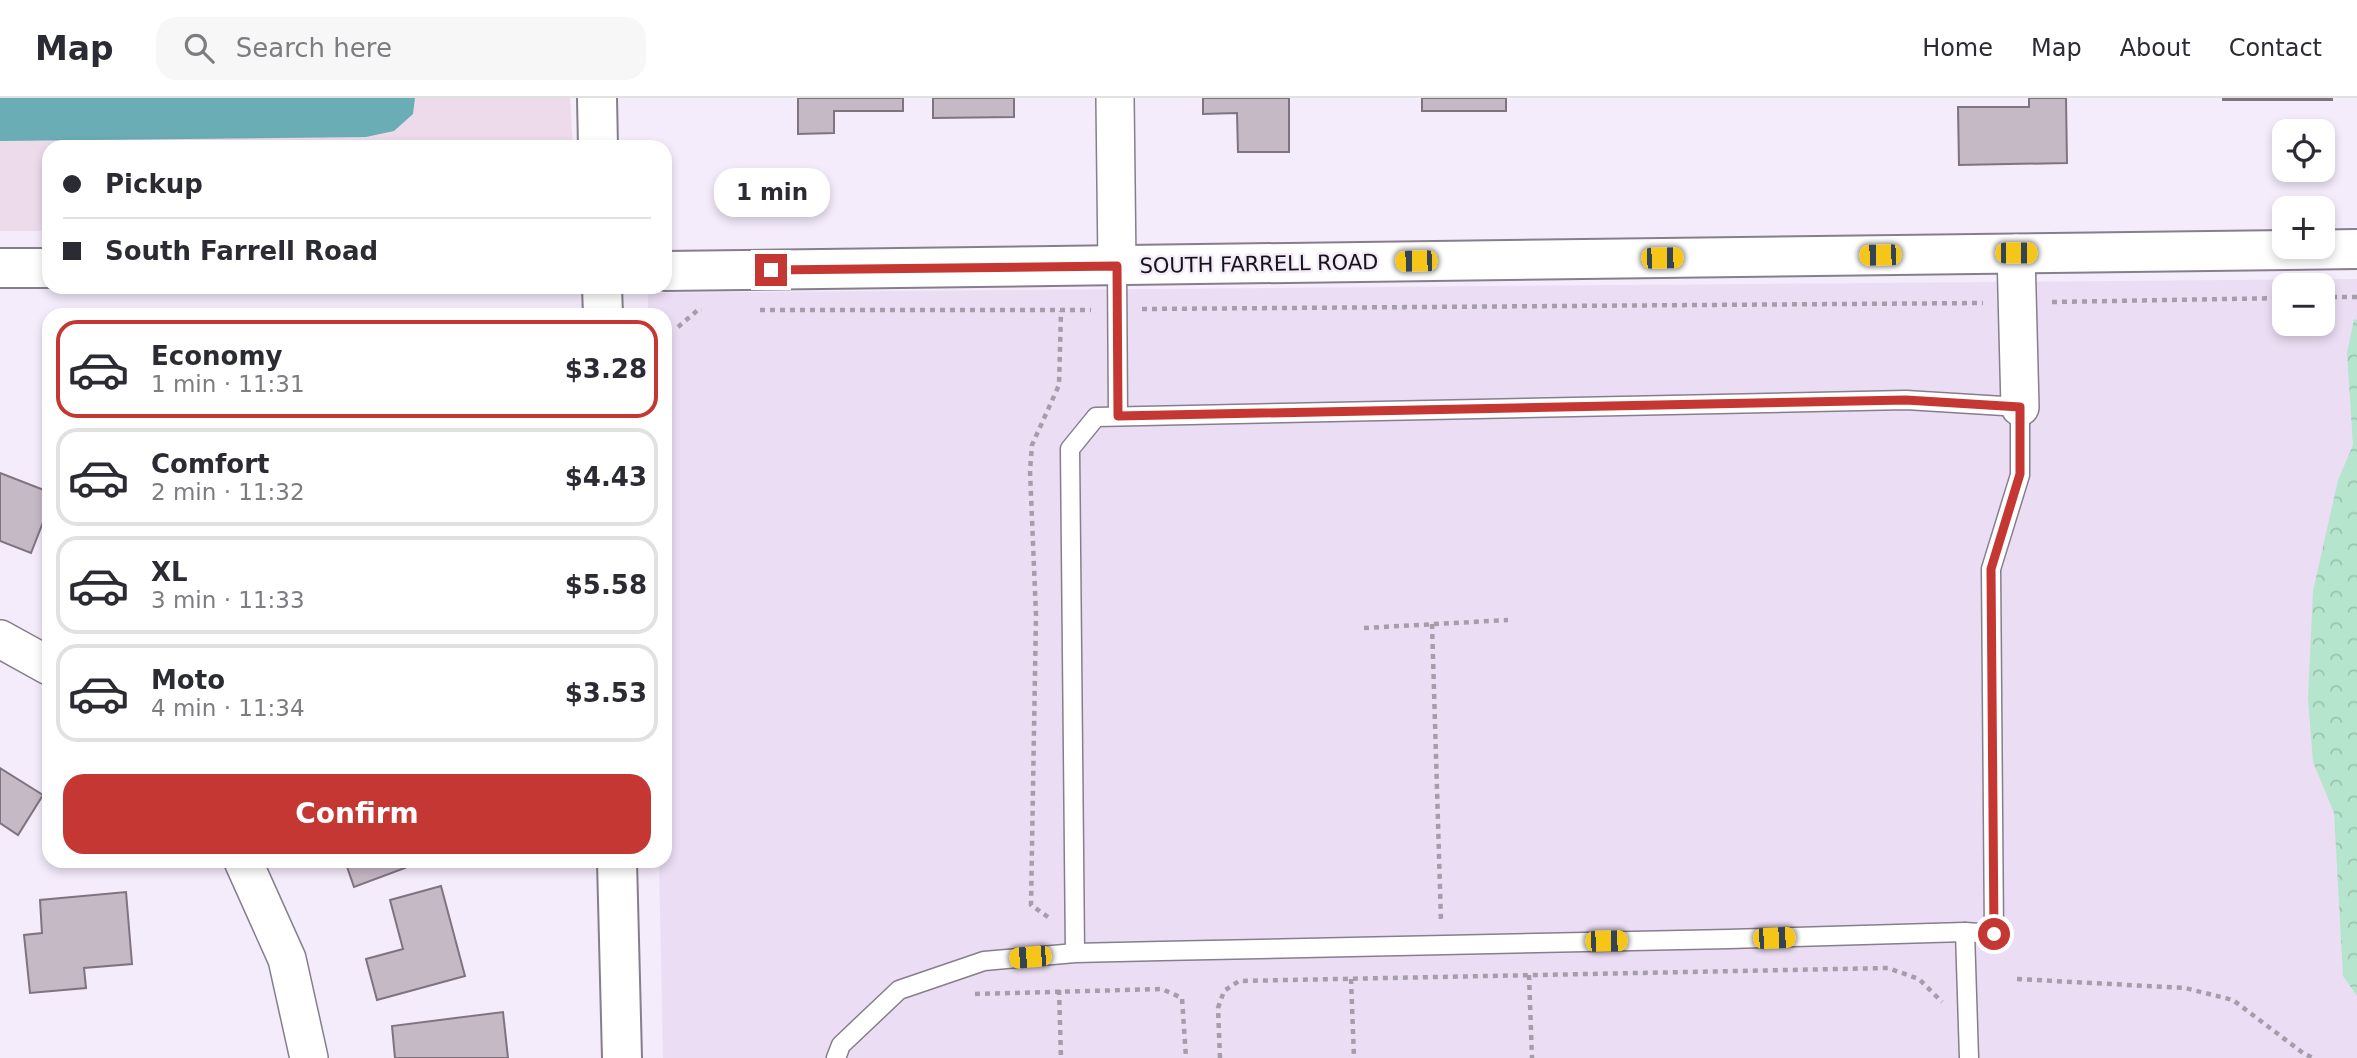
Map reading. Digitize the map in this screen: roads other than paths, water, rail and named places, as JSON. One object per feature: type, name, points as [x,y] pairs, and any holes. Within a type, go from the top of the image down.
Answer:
[{"type":"street","points":[[597,98],[598,140]]},
{"type":"street","points":[[1115,98],[1117,266]]},
{"type":"street","name":"SOUTH FARRELL ROAD","points":[[672,271],[2357,249]]},
{"type":"street","points":[[2016,253],[2020,407]]},
{"type":"street","points":[[0,268],[42,268]]},
{"type":"street","points":[[0,639],[42,662]]},
{"type":"street","points":[[246,868],[287,959],[309,1058]]},
{"type":"street","points":[[617,868],[622,1058]]},
{"type":"lane","points":[[1117,266],[1118,416]]},
{"type":"lane","points":[[836,1058],[841,1045],[899,990],[984,961],[1075,953],[1965,932],[1994,934],[1991,569],[2020,474],[2020,407],[1906,400],[1096,417],[1070,449],[1075,953]]},
{"type":"lane","points":[[1965,932],[1969,1058]]},
{"type":"water","points":[[0,98],[415,98],[413,114],[394,131],[366,137],[0,141]]}]
